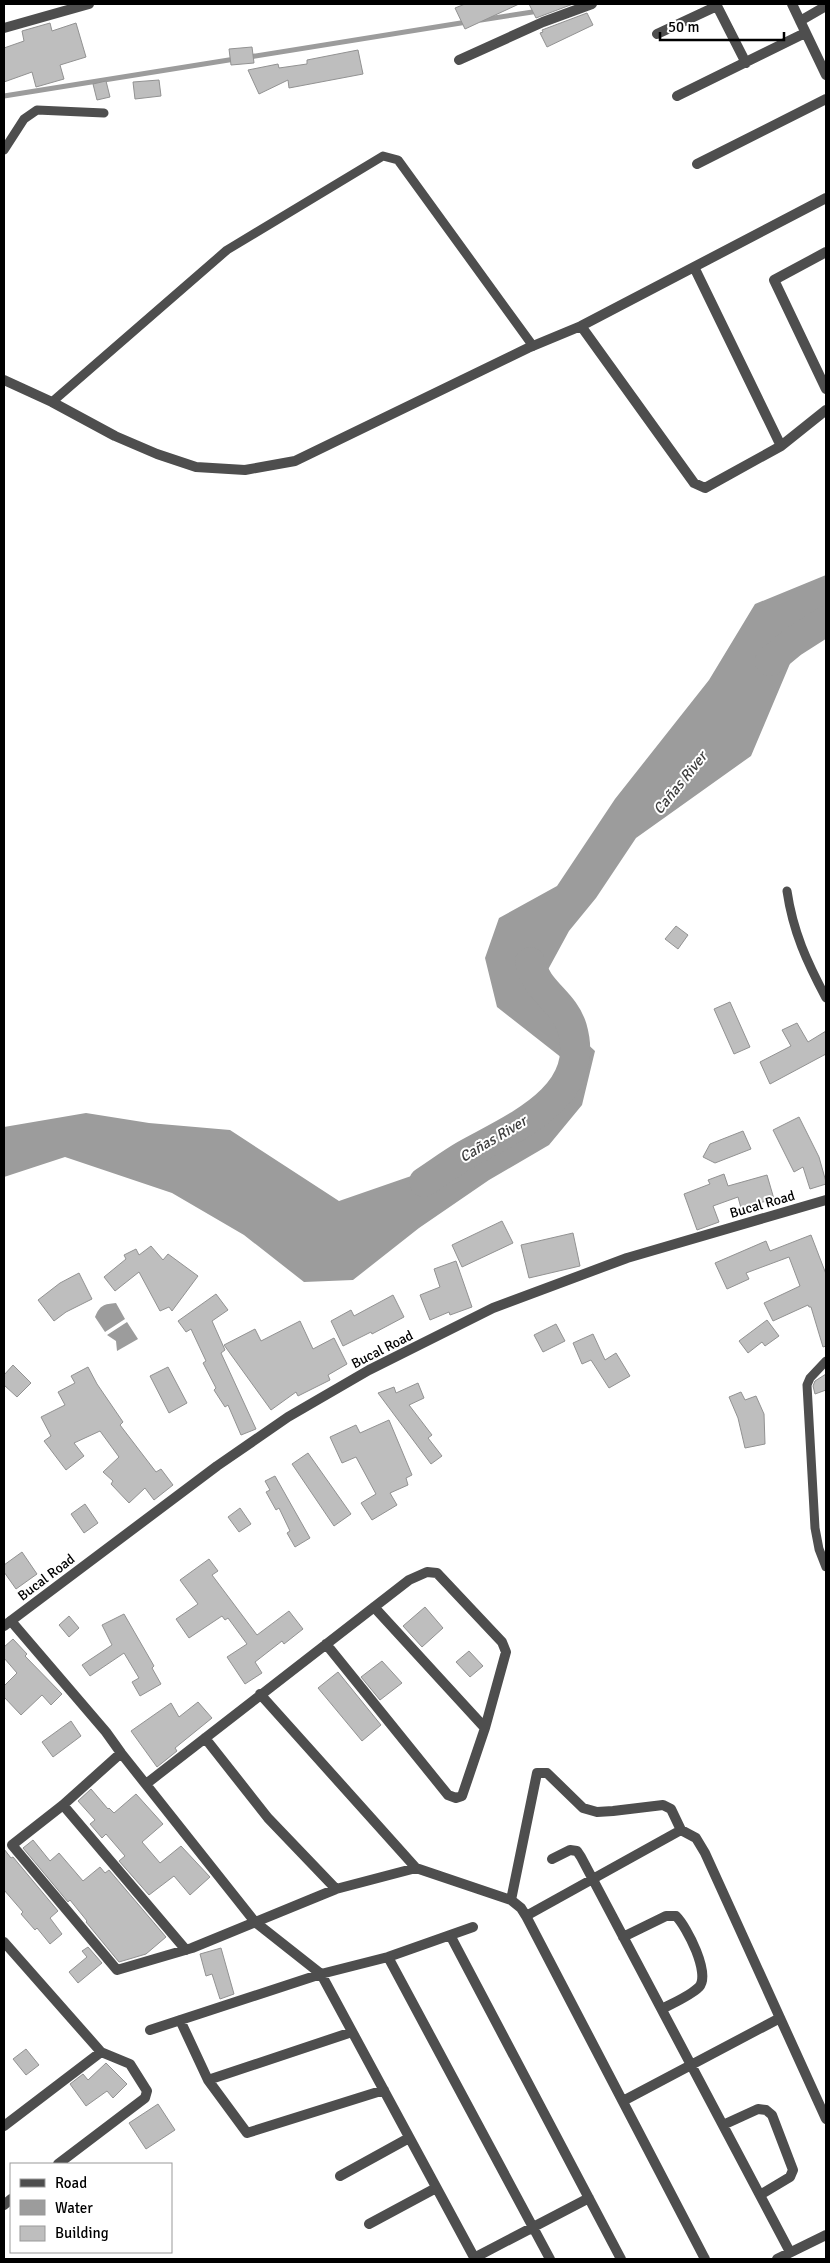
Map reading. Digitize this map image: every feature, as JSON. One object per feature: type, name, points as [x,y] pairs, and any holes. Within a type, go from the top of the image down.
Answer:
[{"type":"street","points":[[4,28],[88,4]]},
{"type":"street","points":[[458,60],[543,22],[592,4]]},
{"type":"street","points":[[792,4],[826,75]]},
{"type":"street","points":[[657,34],[716,5],[746,63]]},
{"type":"street","points":[[800,21],[826,6]]},
{"type":"street","points":[[677,96],[805,33]]},
{"type":"street","points":[[697,164],[826,99]]},
{"type":"street","points":[[4,380],[52,402],[115,436],[157,454],[196,467],[245,470],[295,461],[533,346],[581,326],[826,198]]},
{"type":"street","points":[[826,252],[774,280],[826,389]]},
{"type":"street","points":[[694,267],[781,446]]},
{"type":"street","points":[[581,326],[694,483],[705,488],[781,446],[826,410]]},
{"type":"street","name":"Bucal Road","points":[[8,1623],[217,1466],[288,1417],[369,1370],[493,1308],[627,1258],[826,1200]]},
{"type":"street","points":[[146,1784],[260,1694],[409,1580],[427,1572],[438,1573],[502,1642],[506,1652],[485,1728],[462,1796],[456,1798],[448,1795],[326,1644]]},
{"type":"street","points":[[374,1607],[485,1728]]},
{"type":"street","points":[[8,1623],[106,1732],[255,1922],[321,1974],[474,2259],[589,2198]]},
{"type":"street","points":[[260,1694],[416,1868],[511,1900],[521,1908],[705,2259]]},
{"type":"street","points":[[205,1738],[268,1818],[336,1889]]},
{"type":"street","points":[[121,1753],[63,1805],[12,1845],[118,1970],[186,1950],[336,1889],[416,1868]]},
{"type":"street","points":[[511,1900],[537,1773],[547,1773],[583,1808],[597,1812],[663,1805],[671,1809],[680,1830],[696,1838],[705,1853],[826,2119]]},
{"type":"street","points":[[63,1805],[186,1950]]},
{"type":"street","points":[[526,1916],[680,1830]]},
{"type":"street","points":[[552,1859],[570,1850],[577,1851],[790,2252]]},
{"type":"street","points":[[624,1937],[666,1916],[676,1916],[683,1924],[703,1970],[703,1979],[698,1987],[662,2009]]},
{"type":"street","points":[[150,2030],[321,1974],[388,1957],[473,1927]]},
{"type":"street","points":[[450,1935],[621,2259]]},
{"type":"street","points":[[4,1942],[101,2052],[130,2064],[147,2091],[145,2098],[59,2163]]},
{"type":"street","points":[[388,1957],[550,2259]]},
{"type":"street","points":[[622,2101],[780,2018]]},
{"type":"street","points":[[180,2020],[208,2080],[247,2133],[384,2090]]},
{"type":"street","points":[[208,2080],[352,2032]]},
{"type":"street","points":[[4,2126],[101,2052]]},
{"type":"street","points":[[723,2125],[758,2109],[766,2110],[772,2115],[793,2170],[790,2177],[760,2195]]},
{"type":"street","points":[[340,2176],[409,2138]]},
{"type":"street","points":[[368,2224],[436,2188]]},
{"type":"street","points":[[777,2259],[826,2235]]},
{"type":"lane","points":[[4,150],[24,119],[37,110],[104,113]]},
{"type":"lane","points":[[52,402],[228,250],[383,156],[398,160],[533,346]]},
{"type":"lane","points":[[787,891],[791,918],[804,958],[826,998]]},
{"type":"lane","points":[[826,1360],[807,1384],[816,1528],[819,1549],[826,1567]]},
{"type":"water","points":[[826,575],[826,625],[805,628],[751,756],[636,838],[596,898],[569,931],[544,977],[557,1016],[595,1051],[582,1105],[549,1145],[489,1180],[419,1228],[353,1280],[304,1282],[244,1235],[172,1193],[65,1157],[4,1177],[4,1127],[86,1113],[149,1123],[230,1130],[339,1201],[512,1141],[553,1083],[562,1058],[497,1007],[485,958],[499,918],[557,886],[615,799],[709,680],[755,604]]},
{"type":"water","points":[[116,1303],[125,1319],[105,1332],[95,1317],[103,1306]]},
{"type":"water","points":[[127,1322],[138,1339],[117,1351],[116,1341],[107,1335]]},
{"type":"building","points":[[465,4],[519,4],[465,29],[455,8]]},
{"type":"building","points":[[529,4],[573,4],[536,18]]},
{"type":"building","points":[[587,13],[593,25],[547,47],[540,33],[543,32],[542,30]]},
{"type":"building","points":[[50,23],[52,31],[76,23],[86,57],[60,65],[64,79],[36,87],[32,72],[4,82],[4,48],[24,41],[22,31]]},
{"type":"building","points":[[252,47],[254,63],[231,65],[229,49]]},
{"type":"building","points":[[358,50],[363,74],[289,88],[288,80],[259,94],[248,70],[278,64],[279,68],[307,64],[307,60]]},
{"type":"building","points":[[159,80],[161,96],[135,99],[133,82]]},
{"type":"building","points":[[106,81],[110,97],[97,100],[93,84]]},
{"type":"building","points":[[676,926],[688,935],[678,949],[665,939]]},
{"type":"building","points":[[730,1002],[750,1047],[734,1054],[714,1009]]},
{"type":"building","points":[[797,1023],[808,1042],[826,1031],[826,1054],[770,1084],[760,1062],[791,1046],[782,1030]]},
{"type":"building","points":[[799,1117],[819,1157],[826,1182],[826,1184],[810,1189],[803,1167],[794,1172],[773,1130]]},
{"type":"building","points":[[743,1131],[751,1149],[715,1163],[703,1157],[710,1144]]},
{"type":"building","points":[[724,1174],[728,1186],[767,1175],[774,1199],[741,1208],[738,1197],[713,1206],[719,1222],[697,1230],[684,1194],[710,1184],[708,1180]]},
{"type":"building","points":[[502,1221],[513,1243],[462,1267],[452,1245]]},
{"type":"building","points":[[573,1233],[580,1266],[529,1278],[521,1245]]},
{"type":"building","points":[[811,1235],[826,1274],[826,1346],[823,1347],[811,1307],[808,1305],[773,1321],[764,1303],[800,1286],[789,1257],[746,1273],[749,1279],[727,1289],[715,1263],[766,1241],[770,1251]]},
{"type":"building","points":[[151,1246],[163,1260],[168,1254],[198,1276],[172,1311],[169,1307],[160,1311],[139,1272],[115,1291],[104,1277],[126,1259],[124,1255],[136,1249],[139,1255]]},
{"type":"building","points":[[456,1261],[472,1307],[450,1315],[449,1312],[430,1320],[420,1295],[440,1287],[434,1269]]},
{"type":"building","points":[[79,1273],[92,1299],[66,1312],[54,1321],[38,1300],[60,1283]]},
{"type":"building","points":[[216,1294],[228,1310],[212,1321],[225,1350],[221,1353],[256,1429],[241,1435],[228,1405],[225,1407],[214,1390],[216,1388],[203,1363],[206,1361],[191,1329],[186,1332],[178,1321]]},
{"type":"building","points":[[393,1295],[404,1317],[372,1334],[371,1332],[343,1346],[331,1321],[351,1310],[354,1316]]},
{"type":"building","points":[[767,1320],[779,1336],[765,1346],[762,1342],[748,1353],[739,1341]]},
{"type":"building","points":[[300,1321],[313,1349],[334,1338],[347,1364],[328,1375],[330,1380],[298,1396],[296,1392],[271,1410],[224,1345],[255,1329],[261,1341]]},
{"type":"building","points":[[556,1324],[565,1341],[543,1352],[534,1335]]},
{"type":"building","points":[[593,1334],[605,1360],[616,1353],[630,1376],[609,1388],[591,1360],[582,1364],[573,1343]]},
{"type":"building","points":[[13,1365],[31,1383],[17,1397],[4,1385],[4,1375]]},
{"type":"building","points":[[88,1367],[97,1384],[123,1422],[120,1425],[156,1472],[161,1469],[173,1485],[154,1500],[145,1488],[129,1503],[111,1484],[113,1481],[103,1472],[119,1457],[100,1431],[74,1443],[84,1456],[66,1470],[44,1441],[51,1436],[41,1417],[65,1405],[58,1392],[75,1383],[71,1376]]},
{"type":"building","points":[[168,1367],[187,1403],[169,1413],[150,1376]]},
{"type":"building","points":[[826,1374],[826,1390],[815,1394],[813,1386],[815,1381]]},
{"type":"building","points":[[418,1383],[424,1398],[409,1405],[432,1435],[428,1438],[442,1456],[431,1464],[378,1393],[394,1387],[396,1393]]},
{"type":"building","points":[[741,1392],[745,1400],[756,1396],[764,1414],[765,1444],[745,1448],[738,1418],[729,1397]]},
{"type":"building","points":[[389,1420],[412,1475],[406,1478],[408,1485],[390,1493],[397,1505],[372,1520],[361,1503],[376,1494],[356,1457],[342,1463],[330,1437],[356,1425],[360,1433]]},
{"type":"building","points":[[308,1453],[351,1514],[334,1526],[292,1464]]},
{"type":"building","points":[[275,1476],[310,1538],[295,1547],[287,1533],[290,1531],[279,1508],[276,1510],[266,1492],[270,1490],[265,1481]]},
{"type":"building","points":[[85,1504],[98,1523],[84,1533],[71,1514]]},
{"type":"building","points":[[240,1508],[251,1524],[239,1532],[228,1517]]},
{"type":"building","points":[[22,1552],[37,1574],[16,1589],[4,1572],[4,1565]]},
{"type":"building","points":[[209,1559],[218,1571],[212,1575],[257,1635],[289,1611],[303,1629],[284,1644],[282,1641],[255,1662],[262,1673],[245,1684],[227,1657],[247,1644],[228,1618],[225,1620],[222,1616],[189,1638],[176,1619],[198,1604],[180,1580]]},
{"type":"building","points":[[425,1607],[443,1628],[422,1647],[403,1626]]},
{"type":"building","points":[[124,1614],[154,1666],[152,1668],[161,1684],[140,1696],[132,1682],[139,1678],[124,1653],[90,1676],[82,1665],[112,1645],[102,1625]]},
{"type":"building","points":[[69,1616],[79,1628],[69,1637],[59,1625]]},
{"type":"building","points":[[13,1639],[27,1654],[25,1656],[62,1694],[51,1705],[42,1695],[21,1715],[4,1697],[4,1686],[17,1673],[4,1658],[4,1647]]},
{"type":"building","points":[[469,1651],[483,1666],[470,1677],[456,1662]]},
{"type":"building","points":[[382,1661],[402,1683],[380,1700],[361,1677]]},
{"type":"building","points":[[338,1672],[381,1725],[362,1741],[318,1688]]},
{"type":"building","points":[[198,1702],[212,1718],[175,1748],[177,1751],[157,1767],[131,1731],[171,1703],[179,1717]]},
{"type":"building","points":[[71,1721],[81,1736],[53,1757],[42,1742]]},
{"type":"building","points":[[91,1789],[108,1809],[114,1813],[136,1794],[163,1824],[142,1842],[160,1863],[181,1846],[210,1877],[190,1895],[174,1876],[149,1895],[119,1861],[125,1856],[106,1834],[102,1838],[90,1824],[95,1820],[78,1801]]},
{"type":"building","points":[[33,1840],[50,1861],[59,1853],[83,1881],[100,1867],[105,1873],[109,1870],[166,1937],[146,1954],[119,1962],[70,1900],[68,1902],[23,1848]]},
{"type":"building","points":[[4,1849],[11,1858],[13,1857],[58,1911],[50,1918],[62,1934],[50,1944],[37,1928],[35,1930],[21,1914],[23,1912],[4,1890]]},
{"type":"building","points":[[88,1947],[102,1963],[78,1983],[69,1972],[87,1957],[82,1951]]},
{"type":"building","points":[[221,1948],[234,1994],[220,1999],[212,1974],[206,1976],[200,1954]]},
{"type":"building","points":[[26,2049],[39,2065],[26,2075],[13,2059]]},
{"type":"building","points":[[106,2063],[127,2084],[113,2098],[107,2091],[86,2106],[70,2084],[83,2074],[88,2080]]},
{"type":"building","points":[[158,2104],[175,2130],[146,2149],[129,2123]]},
{"type":"waterway","points":[[481,20],[539,11]]},
{"type":"waterway","points":[[249,57],[467,22]]},
{"type":"waterway","points":[[4,96],[235,59]]},
{"type":"waterway","name":"Cañas River","points":[[770,661],[793,642],[826,621]]},
{"type":"waterway","name":"Cañas River","points":[[424,1182],[460,1158],[525,1121],[544,1107],[560,1091],[570,1073],[575,1052],[572,1028],[563,1011],[538,981],[530,962]]}]
